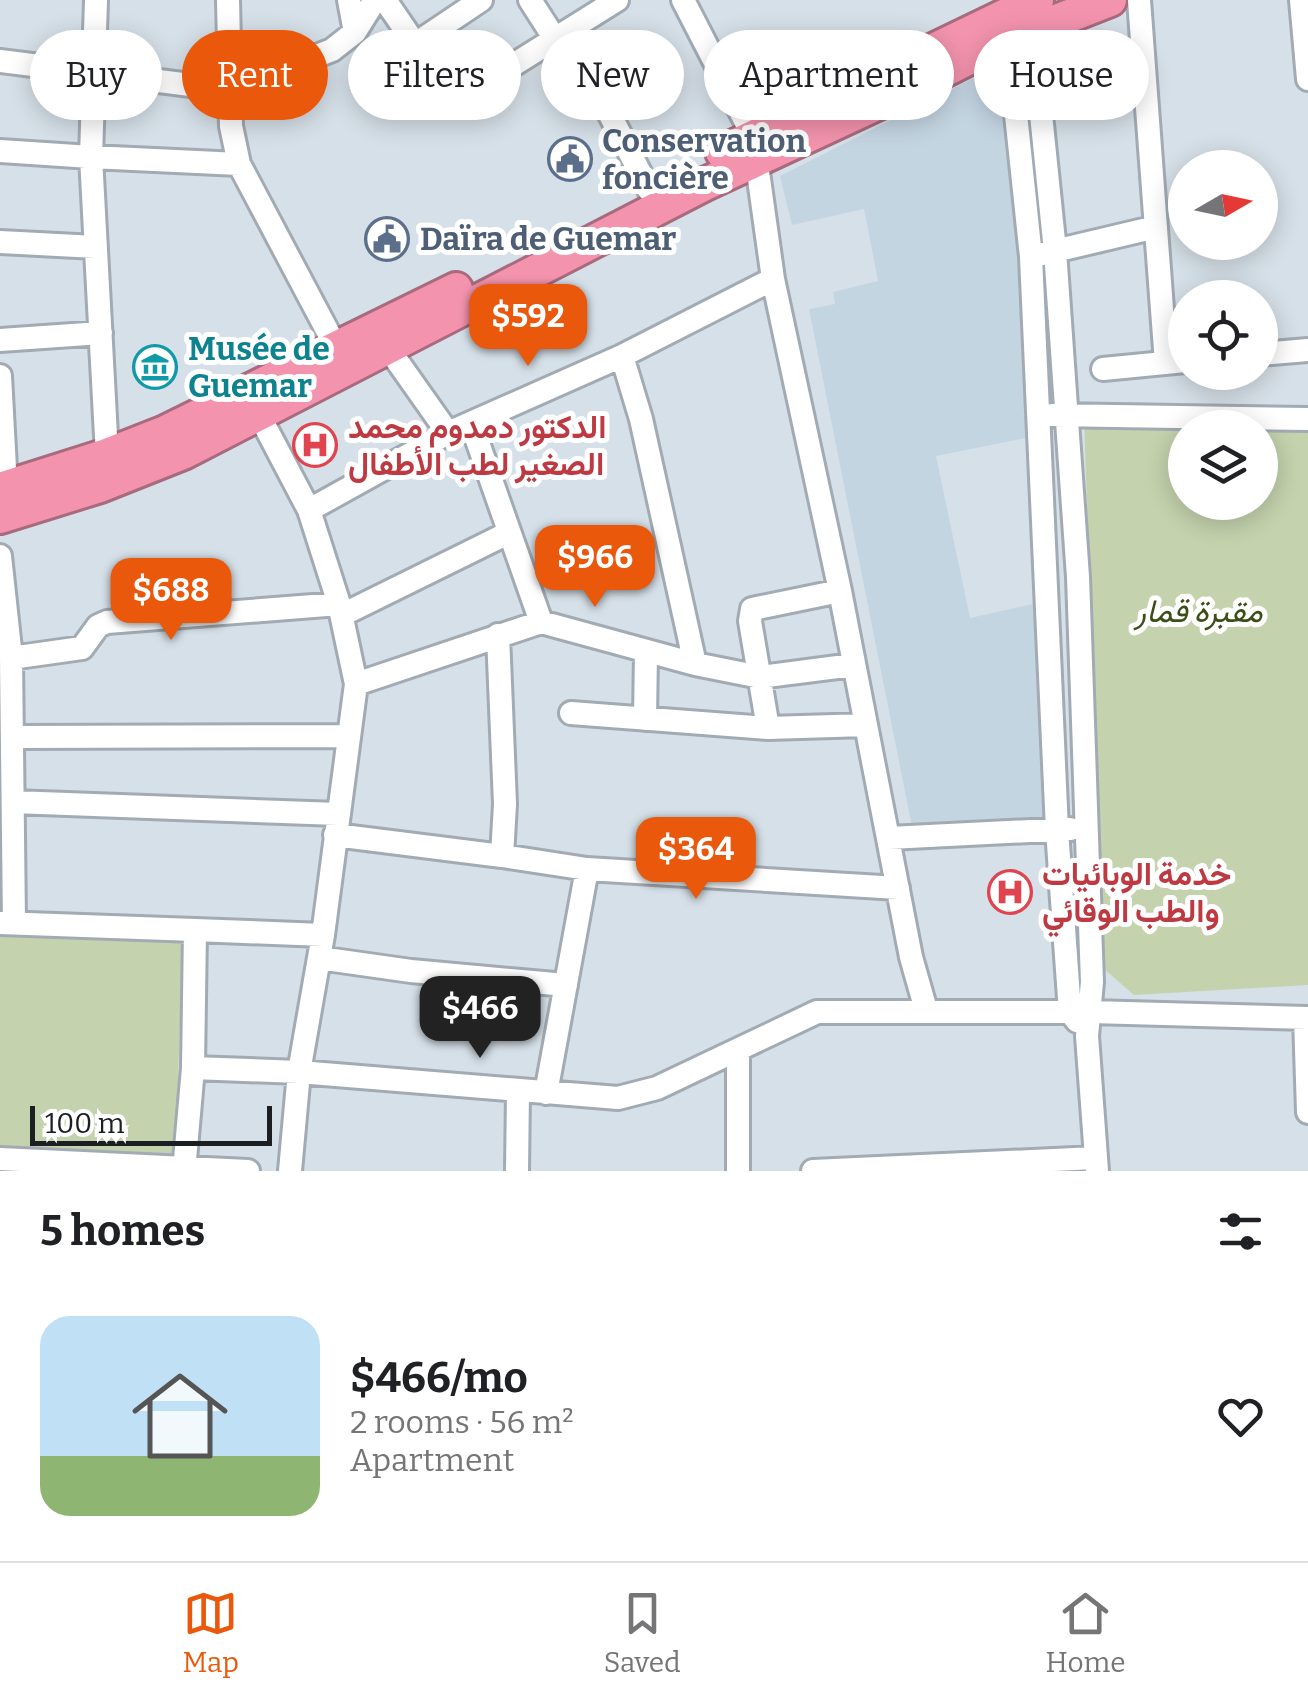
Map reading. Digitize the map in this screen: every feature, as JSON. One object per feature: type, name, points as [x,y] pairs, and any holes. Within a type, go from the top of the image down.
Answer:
[{"type":"highway","points":[[997,30],[1033,11],[1110,0]]},
{"type":"highway","points":[[2,498],[100,486],[183,454],[388,348],[420,319],[649,190],[900,94],[974,45]]},
{"type":"highway","points":[[2,498],[163,433],[337,349],[420,319],[755,147]]},
{"type":"street","points":[[94,30],[96,0]]},
{"type":"street","points":[[228,0],[229,30]]},
{"type":"street","points":[[349,0],[355,30]]},
{"type":"street","points":[[356,30],[376,0]]},
{"type":"street","points":[[385,0],[404,30]]},
{"type":"street","points":[[436,30],[481,0]]},
{"type":"street","points":[[530,0],[557,30]]},
{"type":"street","points":[[569,30],[617,0]]},
{"type":"street","points":[[683,0],[755,147],[773,279],[840,592],[911,957],[926,1010]]},
{"type":"street","points":[[1139,0],[1156,227],[1168,312]]},
{"type":"street","points":[[1301,0],[1308,76]]},
{"type":"street","points":[[0,61],[30,64]]},
{"type":"street","points":[[91,120],[107,456]]},
{"type":"street","points":[[231,120],[239,164],[337,349]]},
{"type":"street","points":[[609,120],[649,190]]},
{"type":"street","points":[[813,1171],[1097,1165],[1083,1020],[1057,830],[1040,415],[1018,120]]},
{"type":"street","points":[[1043,120],[1078,578],[1086,829],[1083,1020]]},
{"type":"street","points":[[0,152],[239,164]]},
{"type":"street","points":[[1031,257],[1156,227]]},
{"type":"street","points":[[0,242],[96,247]]},
{"type":"street","points":[[309,510],[448,433],[622,356],[773,279]]},
{"type":"street","points":[[0,340],[101,334]]},
{"type":"street","points":[[388,348],[448,433]]},
{"type":"street","points":[[1278,352],[1308,350]]},
{"type":"street","points":[[622,356],[641,419],[695,664]]},
{"type":"street","points":[[1102,369],[1168,363]]},
{"type":"street","points":[[0,376],[2,498]]},
{"type":"street","points":[[258,414],[309,510],[340,610],[356,684],[321,947],[299,1072],[290,1171]]},
{"type":"street","points":[[1040,415],[1308,420]]},
{"type":"street","points":[[471,424],[541,622]]},
{"type":"street","points":[[11,658],[82,648],[98,626],[107,622],[340,610],[508,533]]},
{"type":"street","points":[[0,556],[11,658],[12,802],[7,923],[195,930],[321,947],[411,971],[566,986]]},
{"type":"street","points":[[768,728],[750,621],[752,609],[840,592]]},
{"type":"street","points":[[356,684],[541,622],[646,652],[760,677],[853,665]]},
{"type":"street","points":[[498,635],[504,786],[502,856]]},
{"type":"street","points":[[645,720],[646,652]]},
{"type":"street","points":[[1052,684],[1080,684]]},
{"type":"street","points":[[571,713],[768,728],[866,725]]},
{"type":"street","points":[[12,737],[347,736]]},
{"type":"street","points":[[12,802],[336,824],[588,869],[898,888]]},
{"type":"street","points":[[889,838],[1086,829]]},
{"type":"street","points":[[546,1093],[588,869]]},
{"type":"street","points":[[184,1169],[193,1068],[195,930]]},
{"type":"street","points":[[193,1068],[299,1072],[618,1098],[637,1096],[817,1012],[926,1010],[1083,1020],[1307,1018],[1308,1112]]},
{"type":"street","points":[[738,1052],[738,1171]]},
{"type":"street","points":[[517,1171],[518,1090]]},
{"type":"street","points":[[0,1159],[66,1166],[248,1171]]},
{"type":"shaded area","points":[[974,78],[974,120],[1013,120],[1026,438],[936,456],[970,618],[1037,603],[1046,821],[912,827],[809,309],[835,304],[833,292],[878,281],[864,209],[792,225],[780,176],[891,120],[954,120],[954,88]]},
{"type":"green space","name":"مقبرة قمار","points":[[1084,419],[1168,420],[1168,520],[1278,520],[1278,421],[1308,421],[1308,985],[1134,995],[1103,968]]},
{"type":"green space","points":[[0,934],[183,939],[175,1159],[0,1152]]},
{"type":"place","name":"Conservation foncière","points":[[570,159]]},
{"type":"place","name":"Daïra de Guemar","points":[[387,239]]},
{"type":"place","name":"Musée de Guemar","points":[[155,367]]},
{"type":"place","name":"الدكتور دمدوم محمد الصغير لطب الأطفال","points":[[315,445]]},
{"type":"place","name":"خدمة الوبائيات والطب الوقائي","points":[[1010,892]]}]
